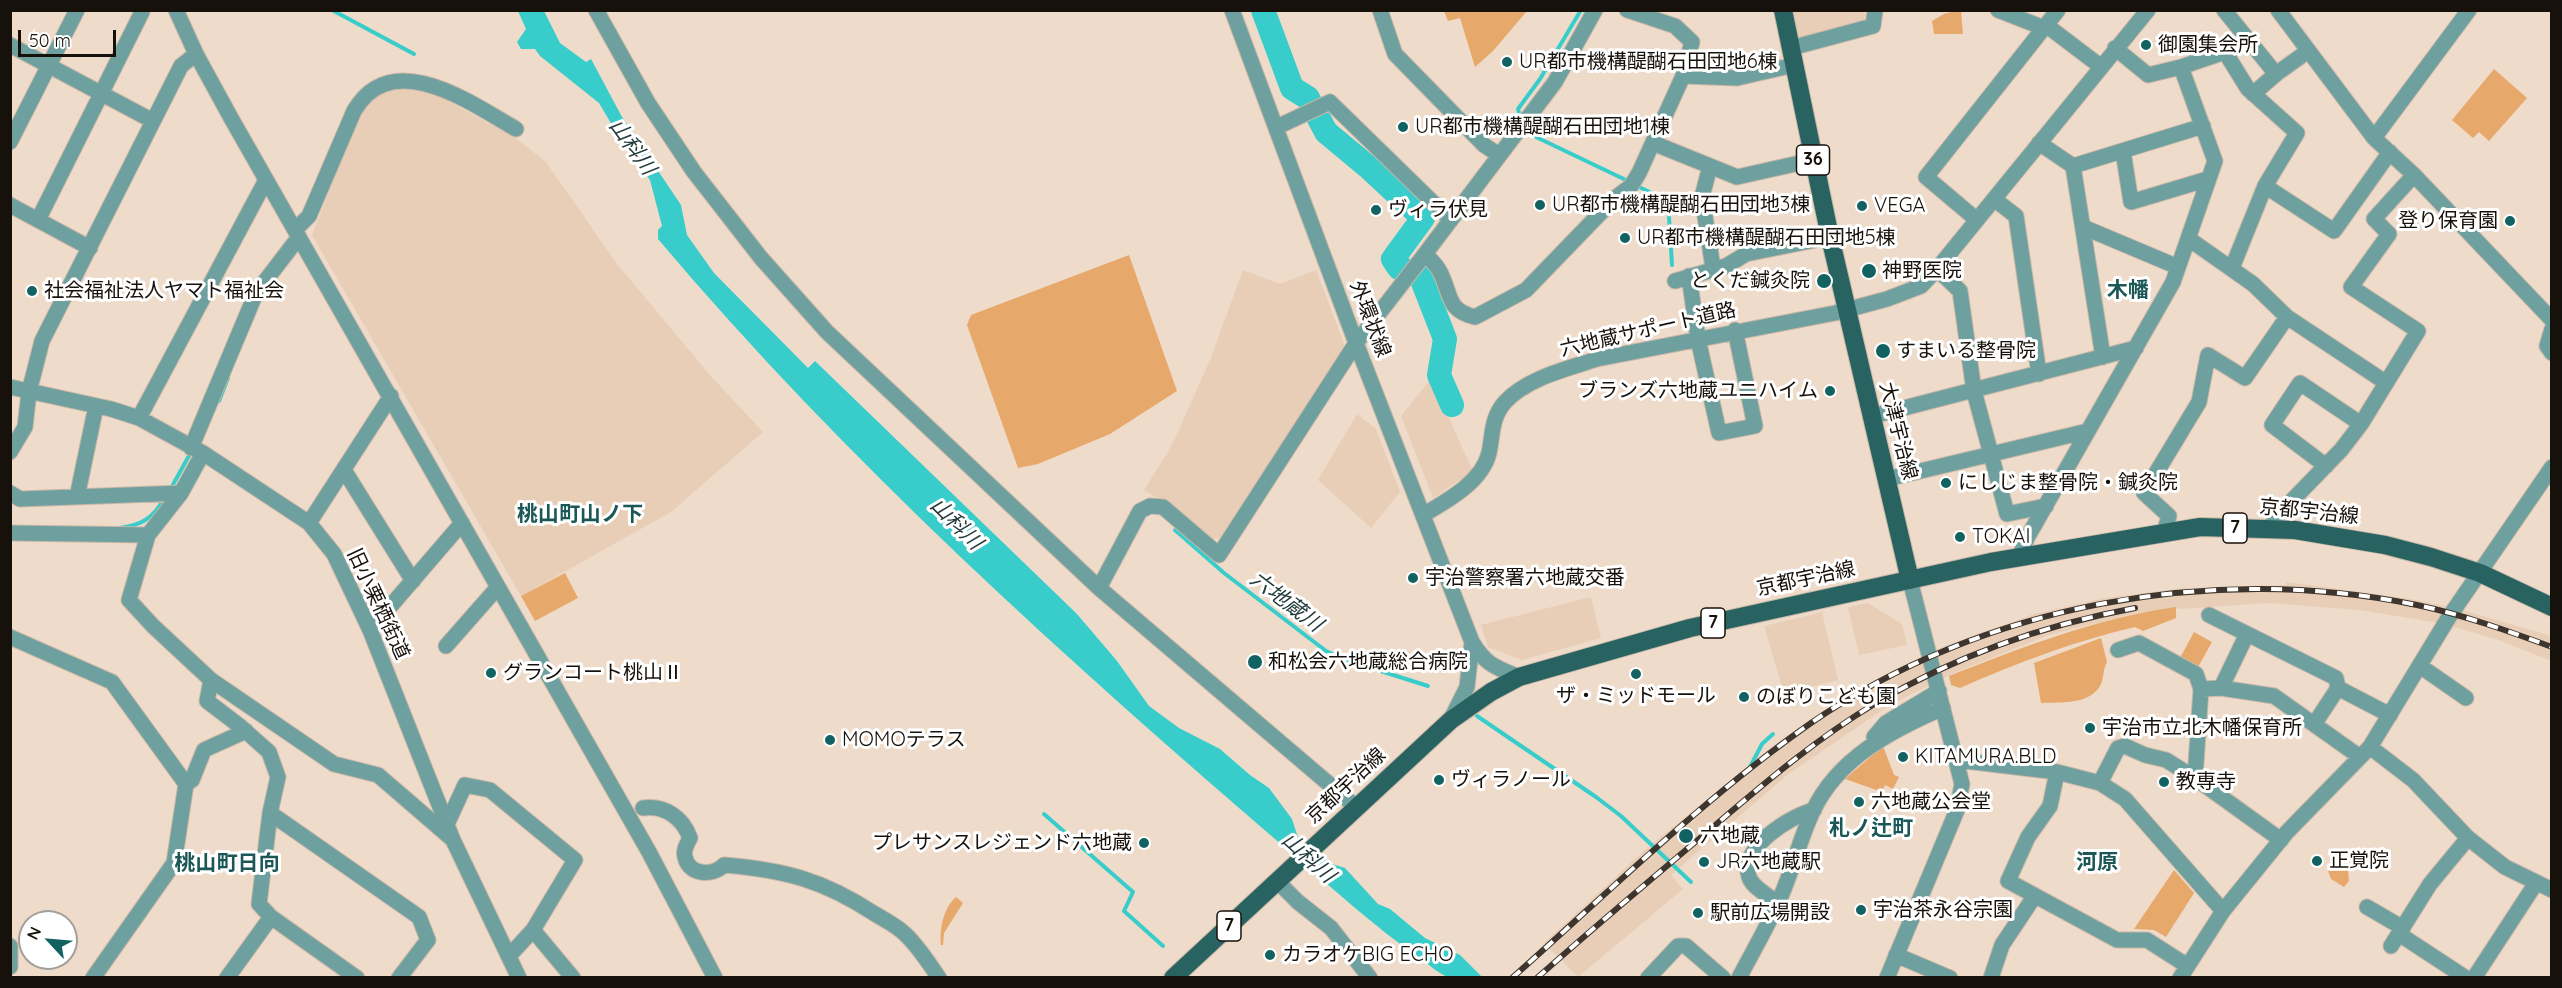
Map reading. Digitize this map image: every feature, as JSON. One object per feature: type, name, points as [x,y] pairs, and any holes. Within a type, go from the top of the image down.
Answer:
[{"type":"main road","name":"大津宇治線","points":[[1783,10],[1830,237],[1910,580]]},
{"type":"main road","name":"京都宇治線","points":[[1173,978],[1451,720],[1491,692],[1519,676],[1690,628],[2019,558],[2200,527],[2330,534],[2385,545],[2431,556],[2480,573],[2552,606]]},
{"type":"street","points":[[10,142],[77,10]]},
{"type":"street","points":[[176,10],[196,54],[266,180],[649,852],[715,978]]},
{"type":"street","points":[[596,10],[653,111],[694,172],[761,258],[827,332],[1099,588],[1351,812]]},
{"type":"street","name":"外環状線","points":[[1232,10],[1356,343],[1472,642],[1482,658],[1491,665],[1519,676]]},
{"type":"street","points":[[1380,10],[1395,54],[1484,145],[1499,155]]},
{"type":"street","points":[[1099,588],[1140,511],[1150,506],[1163,507],[1219,555],[1356,343],[1555,82],[1595,10]]},
{"type":"street","points":[[1421,260],[1439,270],[1452,302],[1460,314],[1475,317],[1491,311],[1526,290],[1615,198],[1631,186],[1683,76],[1692,42],[1675,26],[1627,10]]},
{"type":"street","points":[[1998,10],[2045,26],[2100,66]]},
{"type":"street","points":[[1977,220],[1926,177],[2058,10]]},
{"type":"street","name":"六地蔵サポート道路","points":[[1423,515],[1477,476],[1489,453],[1491,429],[1497,413],[1504,402],[1524,387],[1559,371],[1597,359],[1735,330],[1835,313],[1887,299],[1921,286],[2148,10]]},
{"type":"street","points":[[2224,10],[2276,74]]},
{"type":"street","points":[[2278,10],[2374,138],[2414,175],[2552,320]]},
{"type":"street","points":[[2374,138],[2469,10]]},
{"type":"street","points":[[1683,76],[1737,78],[1873,26],[1875,11]]},
{"type":"street","points":[[38,220],[142,12]]},
{"type":"street","points":[[10,45],[153,122]]},
{"type":"street","points":[[2115,48],[2148,75],[2225,52],[2253,94],[2296,133],[2265,186],[2232,268]]},
{"type":"street","points":[[2253,94],[2308,51]]},
{"type":"street","points":[[10,452],[24,427],[29,392],[42,340],[181,66],[196,54]]},
{"type":"street","points":[[2019,558],[2173,282],[2189,239],[2215,160],[2181,67]]},
{"type":"street","points":[[453,840],[378,775],[334,764],[211,680],[153,626],[129,600],[148,535],[179,493],[256,293],[309,216],[361,99],[375,87],[397,81],[421,82],[454,94],[516,129]]},
{"type":"street","points":[[1277,127],[1330,102],[1451,220]]},
{"type":"street","points":[[2073,166],[2203,126]]},
{"type":"street","points":[[1653,142],[1737,177],[1814,160]]},
{"type":"street","points":[[2039,143],[2073,166],[2103,357]]},
{"type":"street","points":[[2123,151],[2131,202],[2208,179]]},
{"type":"street","points":[[2265,186],[2334,231],[2390,152]]},
{"type":"street","points":[[1710,166],[1702,197],[1713,268]]},
{"type":"street","points":[[2269,529],[2277,516],[2341,450],[2361,424],[2418,331],[2351,287],[2389,234],[2374,219],[2414,175]]},
{"type":"street","points":[[139,418],[266,180]]},
{"type":"street","points":[[1994,199],[2016,216],[2039,374]]},
{"type":"street","points":[[10,205],[90,248]]},
{"type":"street","points":[[2083,227],[2178,267]]},
{"type":"street","points":[[1735,330],[1755,426],[1719,433],[1682,279],[1726,266],[1746,254],[1830,237]]},
{"type":"street","points":[[2189,239],[2253,284],[2287,317],[2385,382]]},
{"type":"street","points":[[1937,269],[1960,291],[1974,391],[2007,514],[2046,506]]},
{"type":"street","points":[[2164,533],[2169,516],[2144,493],[2199,402],[2208,355],[2245,378],[2287,317]]},
{"type":"street","points":[[2552,329],[2547,346],[2552,353]]},
{"type":"street","points":[[1873,416],[2136,348]]},
{"type":"street","points":[[2326,466],[2272,425],[2300,383],[2361,424]]},
{"type":"street","name":"旧小栗栖街道","points":[[10,387],[139,418],[167,431],[309,524],[334,554],[370,630],[453,840],[519,978]]},
{"type":"street","points":[[309,524],[391,396]]},
{"type":"street","points":[[77,497],[96,406]]},
{"type":"street","points":[[1887,479],[2088,431]]},
{"type":"street","points":[[2057,772],[2050,806],[2028,837],[2008,881],[2117,940],[2147,940],[2183,971],[2223,911],[2281,840],[2365,752],[2449,617],[2552,467]]},
{"type":"street","points":[[344,470],[412,581]]},
{"type":"street","points":[[10,493],[20,499],[179,493]]},
{"type":"street","points":[[370,630],[462,523]]},
{"type":"street","points":[[10,533],[148,535]]},
{"type":"street","points":[[1887,978],[1957,810],[1962,784],[1910,580]]},
{"type":"street","points":[[446,646],[498,586]]},
{"type":"street","points":[[2209,615],[2336,678],[2338,688],[2315,723]]},
{"type":"street","points":[[2221,688],[2247,634]]},
{"type":"street","points":[[10,637],[112,682],[186,784],[174,863],[94,977]]},
{"type":"street","name":"外環状線","points":[[1451,720],[1467,687],[1472,642]]},
{"type":"street","points":[[2118,650],[2139,644],[2196,674],[2201,689],[2195,778]]},
{"type":"street","points":[[2420,666],[2466,699]]},
{"type":"street","points":[[211,680],[207,701],[246,731],[269,753],[278,777],[270,813],[259,904],[271,917],[357,978]]},
{"type":"street","points":[[2201,689],[2221,688],[2274,696],[2315,723],[2413,780],[2468,838],[2505,867],[2552,890]]},
{"type":"street","points":[[2338,688],[2390,715]]},
{"type":"street","points":[[1739,978],[1771,919],[1814,810],[1835,779],[1867,747],[1886,723],[1939,691]]},
{"type":"street","points":[[1867,747],[1898,728],[1943,708]]},
{"type":"street","points":[[186,784],[192,780],[204,750],[246,731]]},
{"type":"street","points":[[2100,783],[2118,748],[2125,746],[2145,755],[2166,760],[2281,840]]},
{"type":"street","points":[[1957,760],[2057,772],[2100,783],[2125,799],[2223,911]]},
{"type":"street","points":[[447,825],[465,785],[490,790],[575,860],[533,930],[509,956]]},
{"type":"street","points":[[643,808],[654,807],[671,813],[685,825],[690,838],[684,858],[694,870],[705,874],[717,871],[724,865],[750,867],[787,873],[829,886],[905,934],[939,978]]},
{"type":"street","points":[[1771,919],[1767,900],[1769,897],[1754,885],[1748,876],[1752,852],[1759,843],[1793,818],[1814,810]]},
{"type":"street","points":[[270,813],[419,917],[428,940],[399,978]]},
{"type":"street","points":[[2398,936],[2430,884],[2468,838]]},
{"type":"street","points":[[1281,878],[1298,902],[1331,928],[1370,978]]},
{"type":"street","points":[[2474,978],[2536,883]]},
{"type":"street","points":[[1991,978],[2002,945],[2034,897]]},
{"type":"street","points":[[2367,907],[2398,936],[2466,978]]},
{"type":"street","points":[[227,978],[271,917]]},
{"type":"street","points":[[533,930],[573,978]]},
{"type":"street","points":[[10,946],[10,967]]},
{"type":"street","points":[[1648,978],[1678,946],[1686,946],[1724,978]]},
{"type":"street","points":[[1896,956],[1950,978]]},
{"type":"shaded area","points":[[1444,11],[1527,11],[1493,51],[1475,67],[1460,18],[1448,21]]},
{"type":"shaded area","points":[[1793,11],[1865,11],[1866,16],[1860,26],[1799,40]]},
{"type":"shaded area","points":[[1955,11],[1961,11],[1963,34],[1934,34],[1932,21]]},
{"type":"shaded area","points":[[2494,69],[2527,98],[2489,141],[2479,132],[2473,138],[2452,120]]},
{"type":"shaded area","points":[[418,85],[516,138],[546,162],[617,264],[709,374],[763,432],[671,512],[521,596],[312,235],[360,111],[384,88]]},
{"type":"shaded area","points":[[1129,255],[1177,391],[1110,434],[1038,464],[1018,468],[967,325],[971,315]]},
{"type":"shaded area","points":[[1243,270],[1280,284],[1316,270],[1345,346],[1223,537],[1213,539],[1179,511],[1144,490],[1178,432],[1210,360]]},
{"type":"shaded area","points":[[1431,379],[1473,471],[1433,498],[1401,416]]},
{"type":"shaded area","points":[[1357,414],[1376,429],[1400,492],[1371,528],[1318,480]]},
{"type":"shaded area","points":[[565,573],[578,598],[535,621],[521,596]]},
{"type":"shaded area","points":[[2287,582],[2411,599],[2463,610],[2551,636],[2551,661],[2499,640],[2440,623],[2359,610],[2269,603],[2179,608],[2133,614],[2049,635],[1956,672],[1890,705],[1787,775],[1671,875],[1683,889],[1578,977],[1544,943],[1646,849],[1779,741],[1871,683],[1944,646],[2034,614],[2105,598],[2184,588],[2286,585]]},
{"type":"shaded area","points":[[1591,597],[1601,638],[1522,660],[1488,647],[1481,625]]},
{"type":"shaded area","points":[[1868,603],[1902,624],[1907,645],[1859,655],[1848,607]]},
{"type":"shaded area","points":[[2176,607],[2176,618],[2143,631],[2135,627],[2090,639],[2046,653],[1960,688],[1951,685],[1949,676],[2033,644],[2118,618]]},
{"type":"shaded area","points":[[1822,612],[1838,680],[1784,694],[1764,626]]},
{"type":"shaded area","points":[[2194,632],[2212,642],[2197,669],[2180,658]]},
{"type":"shaded area","points":[[2101,638],[2107,662],[2101,684],[2096,691],[2090,696],[2075,701],[2041,703],[2034,663]]},
{"type":"shaded area","points":[[1883,746],[1894,775],[1899,777],[1893,789],[1885,785],[1882,792],[1845,779]]},
{"type":"shaded area","points":[[2338,854],[2342,854],[2347,859],[2349,881],[2344,887],[2331,879],[2328,871],[2339,860]]},
{"type":"shaded area","points":[[2174,870],[2194,893],[2166,937],[2154,930],[2134,929]]},
{"type":"shaded area","points":[[956,897],[963,903],[944,933],[943,945],[941,945],[943,919],[948,906]]},
{"type":"water","name":"山科川","points":[[518,11],[544,11],[560,43],[586,62],[591,59],[622,117],[681,205],[687,235],[714,273],[808,368],[815,361],[1077,614],[1117,661],[1149,706],[1179,728],[1220,749],[1269,788],[1292,819],[1299,841],[1332,864],[1345,868],[1378,904],[1390,909],[1425,938],[1460,955],[1482,977],[1445,976],[1370,920],[1124,707],[1042,633],[882,481],[730,322],[658,239],[658,230],[662,226],[650,180],[625,147],[599,103],[540,56],[535,49],[521,49],[517,42],[526,29]]},
{"type":"waterway","points":[[332,10],[414,54]]},
{"type":"waterway","points":[[1263,10],[1292,88],[1308,98],[1326,132],[1423,218],[1393,259],[1399,268],[1420,275],[1445,339],[1439,375],[1452,405]]},
{"type":"waterway","points":[[1521,119],[1518,109],[1540,79],[1581,10]]},
{"type":"waterway","points":[[1527,127],[1536,137],[1628,181]]},
{"type":"waterway","points":[[1635,185],[1668,201],[1672,265]]},
{"type":"waterway","points":[[219,401],[228,378]]},
{"type":"waterway","points":[[170,490],[191,452]]},
{"type":"waterway","points":[[120,528],[146,520],[164,499]]},
{"type":"waterway","name":"六地蔵川","points":[[1175,530],[1224,573],[1326,651],[1343,659],[1428,686]]},
{"type":"waterway","name":"六地蔵川","points":[[1477,716],[1621,816],[1691,882]]},
{"type":"waterway","points":[[1750,767],[1762,744],[1773,734]]},
{"type":"waterway","points":[[1044,814],[1133,892],[1124,911],[1163,946]]},
{"type":"waterway","points":[[1732,841],[1736,827]]},
{"type":"railway","points":[[1512,978],[1695,814],[1771,752],[1811,723],[1878,682],[1950,648],[2025,622],[2102,604],[2181,593],[2261,589],[2340,593],[2417,605],[2469,618],[2552,647]]},
{"type":"railway","points":[[1537,978],[1767,781],[1853,717],[1906,686],[2001,644],[2067,623],[2135,608]]},
{"type":"place","name":"御園集会所","points":[[2146,45]]},
{"type":"place","name":"UR都市機構醍醐石田団地6棟","points":[[1507,62]]},
{"type":"place","name":"UR都市機構醍醐石田団地1棟","points":[[1403,127]]},
{"type":"place","name":"UR都市機構醍醐石田団地3棟","points":[[1540,205]]},
{"type":"place","name":"VEGA","points":[[1862,206]]},
{"type":"place","name":"ヴィラ伏見","points":[[1376,210]]},
{"type":"place","name":"登り保育園","points":[[2510,221]]},
{"type":"place","name":"UR都市機構醍醐石田団地5棟","points":[[1625,238]]},
{"type":"place","name":"神野医院","points":[[1869,271]]},
{"type":"place","name":"とくだ鍼灸院","points":[[1824,281]]},
{"type":"place","name":"社会福祉法人ヤマト福祉会","points":[[32,291]]},
{"type":"place","name":"すまいる整骨院","points":[[1883,351]]},
{"type":"place","name":"ブランズ六地蔵ユニハイム","points":[[1830,391]]},
{"type":"place","name":"にしじま整骨院・鍼灸院","points":[[1946,483]]},
{"type":"place","name":"TOKAI","points":[[1960,537]]},
{"type":"place","name":"宇治警察署六地蔵交番","points":[[1413,578]]},
{"type":"place","name":"和松会六地蔵総合病院","points":[[1255,662]]},
{"type":"place","name":"グランコート桃山Ⅱ","points":[[491,673]]},
{"type":"place","name":"ザ・ミッドモール","points":[[1636,674]]},
{"type":"place","name":"のぼりこども園","points":[[1744,697]]},
{"type":"place","name":"宇治市立北木幡保育所","points":[[2090,728]]},
{"type":"place","name":"MOMOテラス","points":[[830,740]]},
{"type":"place","name":"KITAMURA.BLD","points":[[1903,757]]},
{"type":"place","name":"ヴィラノール","points":[[1439,780]]},
{"type":"place","name":"教専寺","points":[[2164,782]]},
{"type":"place","name":"六地蔵公会堂","points":[[1859,802]]},
{"type":"place","name":"六地蔵","points":[[1686,836]]},
{"type":"place","name":"プレサンスレジェンド六地蔵","points":[[1144,843]]},
{"type":"place","name":"正覚院","points":[[2317,861]]},
{"type":"place","name":"JR六地蔵駅","points":[[1704,862]]},
{"type":"place","name":"宇治茶永谷宗園","points":[[1861,910]]},
{"type":"place","name":"駅前広場開設","points":[[1698,913]]},
{"type":"place","name":"カラオケBIG ECHO","points":[[1270,955]]},
{"type":"district","name":"木幡","points":[[2128,291]]},
{"type":"district","name":"桃山町山ノ下","points":[[580,515]]},
{"type":"district","name":"札ノ辻町","points":[[1871,829]]},
{"type":"district","name":"河原","points":[[2097,863]]},
{"type":"district","name":"桃山町日向","points":[[227,864]]}]
